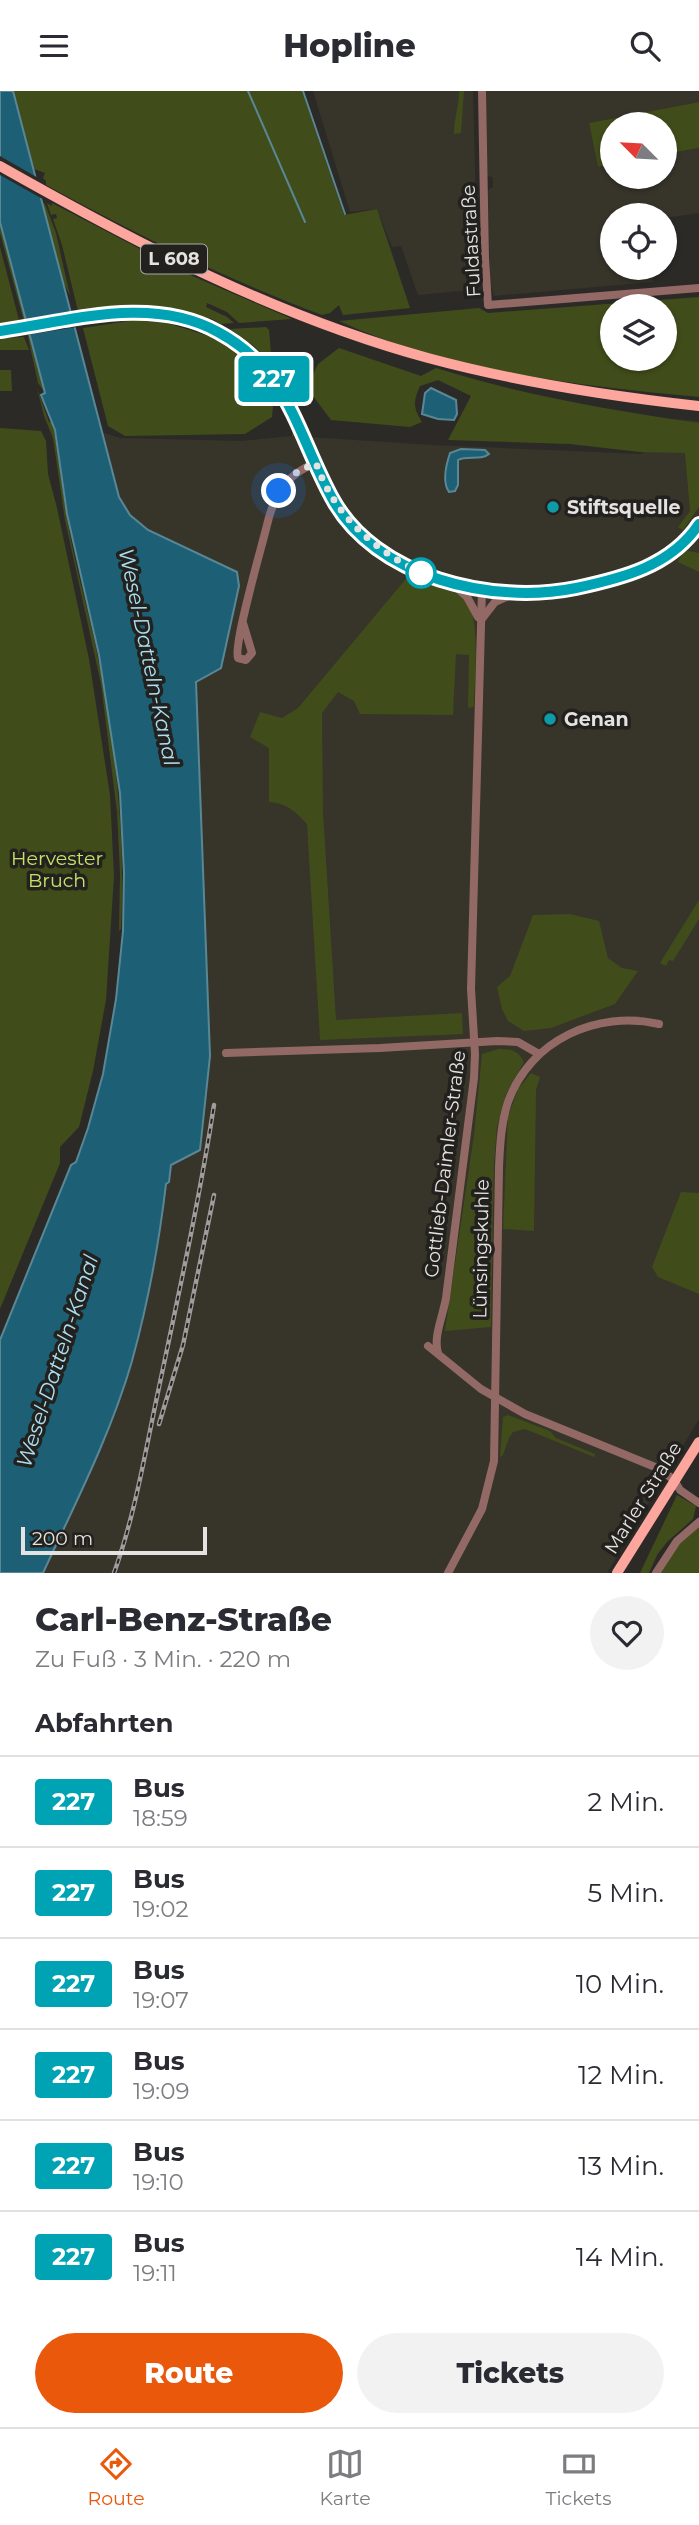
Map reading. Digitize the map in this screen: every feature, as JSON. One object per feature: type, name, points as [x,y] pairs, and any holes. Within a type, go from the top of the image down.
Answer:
[{"type":"main road","name":"L 608","points":[[0,166],[172,258],[335,328],[427,358],[509,377],[698,406]]},
{"type":"main road","name":"Marler Straße","points":[[617,1573],[699,1442]]},
{"type":"street","name":"Fuldastraße","points":[[482,91],[488,305],[699,288]]},
{"type":"street","points":[[0,331],[137,312],[159,313],[191,320],[231,339],[271,375],[291,407],[335,503],[365,537],[390,557],[449,583],[516,593],[577,587],[648,568],[684,544],[699,524]]},
{"type":"street","points":[[243,623],[275,499],[293,475],[316,463]]},
{"type":"street","points":[[449,583],[467,597],[480,623],[495,602],[516,593]]},
{"type":"street","name":"Gottlieb-Daimler-Straße","points":[[438,1353],[435,1342],[446,1298],[474,1078],[475,1042],[471,989],[482,590]]},
{"type":"street","name":"Lünsingskuhle","points":[[448,1573],[473,1530],[487,1496],[494,1461],[496,1236],[500,1139],[504,1115],[513,1090],[523,1073],[540,1054],[566,1036],[599,1023],[630,1019],[659,1024]]},
{"type":"street","points":[[226,1053],[517,1042],[540,1054]]},
{"type":"street","points":[[428,1346],[496,1398],[525,1414],[660,1469],[674,1480],[680,1490],[699,1503]]},
{"type":"street","points":[[656,1573],[677,1541],[699,1522]]},
{"type":"shaded area","points":[[313,91],[473,91],[476,209],[470,290],[418,295],[401,246],[392,247],[377,209],[350,212]]},
{"type":"shaded area","points":[[485,91],[699,91],[699,102],[647,112],[600,112],[600,121],[589,123],[600,167],[600,189],[677,189],[677,152],[699,148],[699,213],[677,216],[677,203],[600,203],[600,280],[653,282],[494,296],[490,283],[488,190],[493,187],[493,182],[492,177],[487,176]]},
{"type":"shaded area","points":[[662,418],[699,421],[699,1419],[607,1573],[43,1573],[107,1430],[131,1364],[157,1255],[166,1183],[169,1182],[171,1165],[210,1056],[196,682],[148,530],[130,515],[119,497],[101,432],[120,438],[241,441],[292,436],[642,454]]},
{"type":"green space","points":[[13,91],[302,91],[344,215],[377,209],[410,308],[343,315],[339,305],[330,313],[322,315],[182,255],[46,185],[43,178],[45,173],[34,169]]},
{"type":"green space","points":[[459,91],[464,91],[461,133],[454,134],[458,102]]},
{"type":"green space","points":[[699,102],[699,148],[677,152],[677,112],[647,112]]},
{"type":"green space","points":[[600,121],[600,167],[598,167],[589,123]]},
{"type":"green space","points":[[42,203],[45,204],[56,233],[70,296],[60,275]]},
{"type":"green space","points":[[47,203],[52,206],[52,203],[190,275],[292,319],[239,323],[227,312],[207,303],[206,307],[234,323],[221,324],[210,318],[208,321],[150,309],[91,313],[90,310],[78,311],[53,219],[57,218],[56,214],[51,215]]},
{"type":"green space","points":[[0,222],[45,393],[38,383],[0,233]]},
{"type":"green space","points":[[0,247],[19,320],[1,323],[0,327]]},
{"type":"green space","points":[[699,297],[699,397],[608,388],[515,374],[424,352],[339,321],[479,308],[488,313],[600,305],[600,371],[677,371],[677,299]]},
{"type":"green space","points":[[135,320],[167,323],[205,335],[207,331],[238,349],[275,387],[298,435],[292,436],[293,430],[274,394],[272,417],[245,434],[125,436],[108,426],[83,328]]},
{"type":"green space","points":[[266,327],[269,330],[272,365],[254,346],[230,329]]},
{"type":"green space","points":[[24,337],[29,350],[0,350],[0,338]]},
{"type":"green space","points":[[339,348],[421,376],[436,368],[566,401],[699,423],[699,507],[683,530],[678,527],[690,511],[685,453],[640,452],[570,444],[448,440],[471,396],[438,380],[420,386],[415,404],[422,422],[410,427],[331,420],[307,388],[318,364]]},
{"type":"green space","points":[[0,370],[11,370],[12,391],[0,391]]},
{"type":"green space","points":[[37,388],[54,430],[70,534],[109,718],[118,788],[122,859],[119,931],[117,812],[101,684],[65,520],[53,438]]},
{"type":"green space","name":"Hervester Bruch","points":[[0,428],[41,431],[46,441],[48,474],[89,659],[110,795],[114,876],[106,1000],[79,1127],[60,1147],[60,1163],[0,1309]]},
{"type":"green space","points":[[683,550],[699,553],[699,572],[678,562]]},
{"type":"green space","points":[[410,574],[453,591],[465,600],[470,608],[475,635],[474,707],[468,708],[469,655],[456,654],[453,715],[360,714],[354,701],[338,692],[322,713],[323,812],[336,1020],[462,1013],[463,1034],[320,1040],[307,824],[291,809],[269,802],[269,748],[250,737],[260,712],[282,718],[298,708]]},
{"type":"green space","points":[[699,900],[699,919],[673,961],[669,960],[666,966],[660,963]]},
{"type":"green space","points":[[570,914],[599,921],[608,958],[622,968],[638,971],[615,1004],[551,1028],[524,1031],[508,1021],[497,987],[510,976],[533,915]]},
{"type":"green space","points":[[498,1049],[514,1051],[524,1062],[506,1094],[497,1127],[491,1327],[445,1331],[474,1135],[482,1054]]},
{"type":"green space","points":[[531,1073],[540,1077],[536,1090],[534,1231],[503,1229],[508,1117],[518,1089]]},
{"type":"green space","points":[[681,1192],[699,1193],[699,1294],[658,1277],[652,1267]]},
{"type":"green space","points":[[508,1415],[550,1431],[556,1438],[595,1454],[594,1457],[525,1429],[513,1432],[500,1457],[503,1417]]},
{"type":"green space","points":[[677,1495],[696,1506],[693,1519],[667,1542],[657,1555],[649,1573],[640,1573]]},
{"type":"green space","points":[[699,1526],[699,1573],[658,1573],[675,1546]]},
{"type":"water","name":"Wesel-Datteln-Kanal","points":[[0,91],[13,91],[119,497],[130,515],[148,530],[237,572],[239,586],[221,668],[196,682],[210,1056],[200,1150],[171,1165],[148,1295],[132,1361],[92,1469],[43,1573],[0,1573],[0,1340],[71,1165],[76,1162],[103,1074],[116,999],[123,931],[124,873],[120,793],[99,655],[67,514],[55,430],[41,395],[45,393],[0,222]]},
{"type":"water","points":[[431,388],[456,400],[457,414],[454,420],[422,414],[425,393]]},
{"type":"water","points":[[461,449],[485,450],[489,454],[458,460],[458,485],[455,491],[449,492],[445,478],[450,453]]},
{"type":"pier","points":[[0,156],[40,179],[46,201],[0,175]]},
{"type":"pier","points":[[74,314],[77,327],[26,335],[23,322]]},
{"type":"waterway","points":[[248,91],[305,222]]},
{"type":"waterway","points":[[303,91],[345,214]]},
{"type":"railway","points":[[114,1573],[128,1529],[144,1461],[195,1213],[214,1105]]},
{"type":"railway","points":[[159,1424],[183,1345],[214,1195]]},
{"type":"bus line","name":"227","points":[[0,331],[137,312],[181,317],[231,339],[263,366],[282,390],[332,499],[344,515],[390,557],[421,573],[449,583],[516,593],[577,587],[654,565],[684,544],[699,524]]},
{"type":"place","name":"Stiftsquelle","points":[[553,507]]},
{"type":"place","name":"Genan","points":[[550,719]]},
{"type":"route","points":[[279,491],[297,472],[316,463],[332,499],[358,530],[390,557],[421,573]]}]
